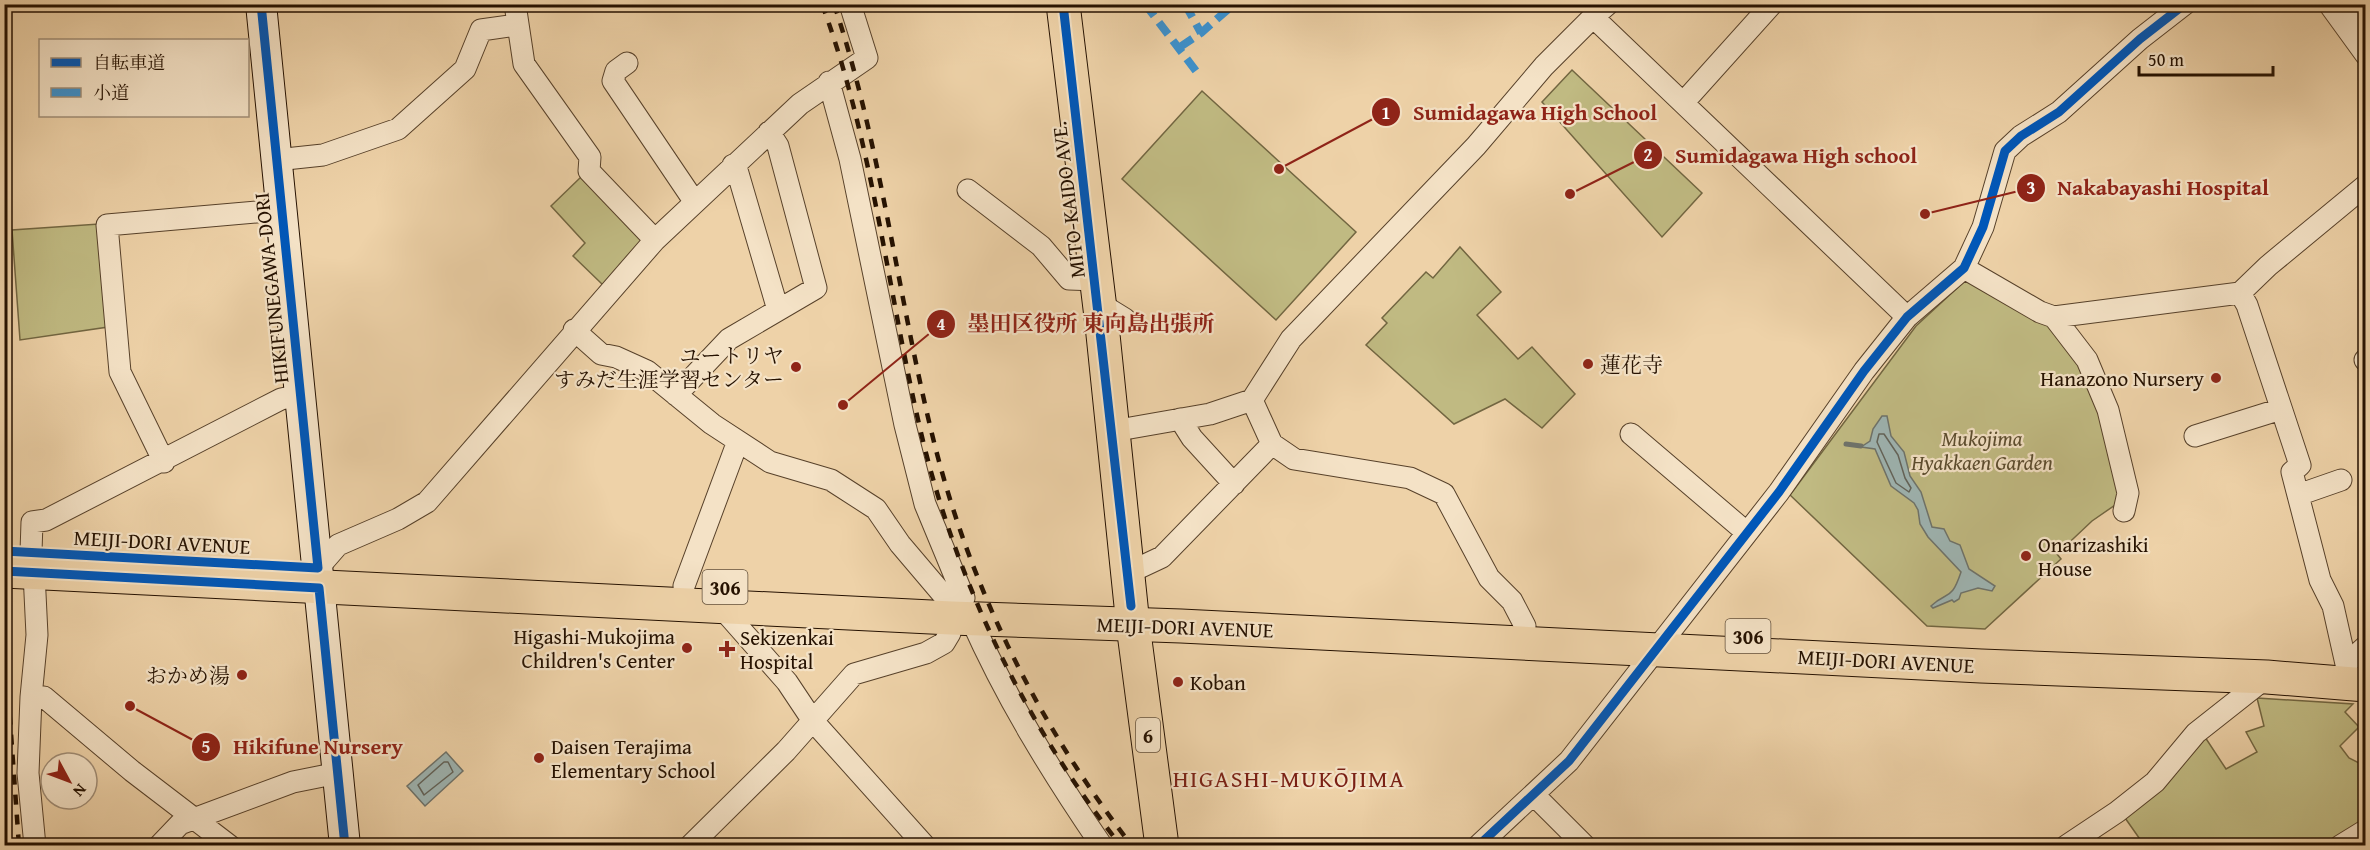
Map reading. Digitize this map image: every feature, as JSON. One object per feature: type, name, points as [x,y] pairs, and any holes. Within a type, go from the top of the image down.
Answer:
[{"type":"main road","name":"MITO-KAIDO AVE.","points":[[1063,4],[1107,301],[1113,430],[1132,616],[1162,846]]},
{"type":"main road","name":"MEIJI-DORI AVENUE","points":[[18,562],[319,578],[720,606],[958,608]]},
{"type":"main road","name":"MEIJI-DORI AVENUE","points":[[319,578],[684,586],[958,608],[1662,641],[2267,677],[2361,665]]},
{"type":"main road","name":"MEIJI-DORI AVENUE","points":[[1132,616],[1525,626],[1662,641],[2361,665]]},
{"type":"street","name":"HIKIFUNEGAWA-DORI","points":[[261,4],[345,846]]},
{"type":"street","points":[[319,578],[338,545],[398,519],[427,502],[574,330],[655,240],[769,132],[829,82],[867,58],[850,4]]},
{"type":"street","points":[[1683,103],[1772,4]]},
{"type":"street","points":[[2153,4],[2159,25]]},
{"type":"street","points":[[1478,846],[1569,761],[1746,532],[1907,317],[1964,268],[1983,227],[2005,151],[2021,136],[2059,112],[2140,39],[2185,4]]},
{"type":"street","points":[[2329,4],[2366,56]]},
{"type":"street","points":[[2353,4],[2366,23]]},
{"type":"street","points":[[1113,430],[1210,414],[1252,400],[1291,339],[1476,146],[1544,66],[1600,11],[1683,103],[1907,317]]},
{"type":"street","points":[[276,160],[323,155],[398,129],[465,69],[481,30],[516,15],[524,64],[590,157],[589,171],[655,240]]},
{"type":"street","points":[[627,63],[616,71],[613,81],[694,201]]},
{"type":"street","points":[[690,846],[813,721],[839,688],[854,674],[926,653],[944,643],[950,633],[958,608],[925,504],[905,425],[850,159],[829,82]]},
{"type":"street","points":[[676,395],[729,339],[816,288],[778,147],[769,132]]},
{"type":"street","points":[[733,165],[737,170],[778,310]]},
{"type":"street","points":[[1964,268],[2040,312],[2054,317],[2240,293],[2268,266],[2366,185]]},
{"type":"street","points":[[968,190],[1041,246],[1069,279],[1107,301]]},
{"type":"street","points":[[164,462],[120,372],[107,225],[280,210]]},
{"type":"street","points":[[2240,293],[2247,305],[2300,465],[2292,472],[2320,580],[2327,588],[2361,665]]},
{"type":"street","points":[[2054,317],[2087,360],[2108,410],[2128,493],[2124,511]]},
{"type":"street","points":[[574,330],[601,354],[616,357],[647,372],[738,441],[770,462],[831,480],[876,509],[900,544],[958,608],[1025,729],[1102,846]]},
{"type":"street","points":[[35,846],[28,773],[31,697],[37,635],[18,562],[32,522],[46,520],[164,462],[281,399],[301,394]]},
{"type":"street","points":[[1252,400],[1272,444],[1294,459],[1410,478],[1444,494],[1489,578],[1512,601],[1525,626]]},
{"type":"street","points":[[2195,436],[2281,409]]},
{"type":"street","points":[[1180,419],[1192,438],[1234,484]]},
{"type":"street","points":[[1632,434],[1746,532]]},
{"type":"street","points":[[684,586],[738,441]]},
{"type":"street","points":[[1128,573],[1162,557],[1272,444]]},
{"type":"street","points":[[2298,495],[2341,480]]},
{"type":"street","points":[[720,606],[787,682],[813,721],[925,846]]},
{"type":"street","points":[[2066,846],[2117,812],[2155,782],[2196,734],[2267,677]]},
{"type":"street","points":[[31,697],[44,697],[230,846]]},
{"type":"street","points":[[159,846],[180,824],[292,782],[338,773]]},
{"type":"street","points":[[1534,795],[1585,846]]},
{"type":"street","points":[[2340,846],[2366,830]]},
{"type":"green space","points":[[1572,70],[1702,193],[1662,237],[1542,102]]},
{"type":"green space","points":[[1202,91],[1356,232],[1276,320],[1122,179]]},
{"type":"green space","points":[[582,176],[642,241],[603,285],[573,256],[585,243],[551,206]]},
{"type":"green space","points":[[99,224],[108,327],[20,340],[12,230]]},
{"type":"green space","points":[[1460,247],[1501,292],[1477,315],[1518,359],[1532,347],[1575,394],[1542,428],[1505,399],[1454,424],[1366,345],[1387,323],[1382,318],[1426,272],[1433,278]]},
{"type":"green space","name":"Mukojima Hyakkaen Garden","points":[[1967,279],[2044,321],[2084,363],[2121,492],[2118,503],[2092,521],[2057,554],[2061,559],[1985,629],[1927,626],[1790,495],[1916,326]]},
{"type":"green space","points":[[2257,698],[2353,704],[2345,712],[2359,727],[2340,746],[2349,758],[2365,766],[2365,824],[2328,845],[2144,845],[2123,815],[2203,734],[2226,769],[2257,752],[2246,732],[2264,726]]},
{"type":"water","points":[[1882,416],[1887,416],[1891,436],[1904,452],[1910,476],[1921,492],[1932,527],[1944,529],[1950,541],[1960,545],[1969,569],[1995,586],[1992,591],[1978,588],[1961,593],[1959,599],[1954,602],[1952,600],[1933,608],[1931,606],[1952,592],[1961,572],[1928,537],[1920,524],[1918,510],[1914,503],[1891,486],[1875,449],[1861,447],[1870,441],[1873,429]]},
{"type":"water","points":[[446,752],[463,771],[425,806],[407,786]]},
{"type":"waterway","points":[[1846,444],[1861,446]]},
{"type":"railway","points":[[822,4],[855,111],[923,441],[956,550],[1000,654],[1027,704],[1055,753],[1121,846]]},
{"type":"railway","points":[[834,4],[865,113],[910,336],[935,446],[968,553],[989,605],[1039,706],[1099,801],[1132,846]]},
{"type":"railway","points":[[4,635],[19,846]]},
{"type":"railway","points":[[9,819],[10,846]]},
{"type":"marked path","points":[[1145,4],[1196,71]]},
{"type":"marked path","points":[[1185,4],[1201,33]]},
{"type":"marked path","points":[[1180,47],[1201,33],[1234,4]]},
{"type":"cycle path","points":[[4,551],[318,568],[261,4]]},
{"type":"cycle path","points":[[1063,4],[1131,606]]},
{"type":"cycle path","points":[[1478,846],[1569,761],[1779,492],[1864,371],[1907,317],[1964,268],[1983,227],[2005,151],[2021,136],[2059,112],[2140,39],[2185,4]]},
{"type":"cycle path","points":[[4,571],[319,588],[345,846]]},
{"type":"place","name":"Sumidagawa High School","points":[[1279,169]]},
{"type":"place","name":"Sumidagawa High school","points":[[1570,194]]},
{"type":"place","name":"Nakabayashi Hospital","points":[[1925,214]]},
{"type":"place","name":"蓮花寺","points":[[1588,364]]},
{"type":"place","name":"ユートリヤ すみだ生涯学習センター","points":[[796,367]]},
{"type":"place","name":"Hanazono Nursery","points":[[2216,378]]},
{"type":"place","name":"墨田区役所 東向島出張所","points":[[843,405]]},
{"type":"place","name":"Onarizashiki House","points":[[2026,556]]},
{"type":"place","name":"Higashi-Mukojima Children's Center","points":[[687,648]]},
{"type":"place","name":"Sekizenkai Hospital","points":[[727,649]]},
{"type":"place","name":"おかめ湯","points":[[242,675]]},
{"type":"place","name":"Koban","points":[[1178,682]]},
{"type":"place","name":"Hikifune Nursery","points":[[130,706]]},
{"type":"place","name":"Daisen Terajima Elementary School","points":[[539,758]]},
{"type":"district","name":"HIGASHI-MUKŌJIMA","points":[[1289,778]]}]
